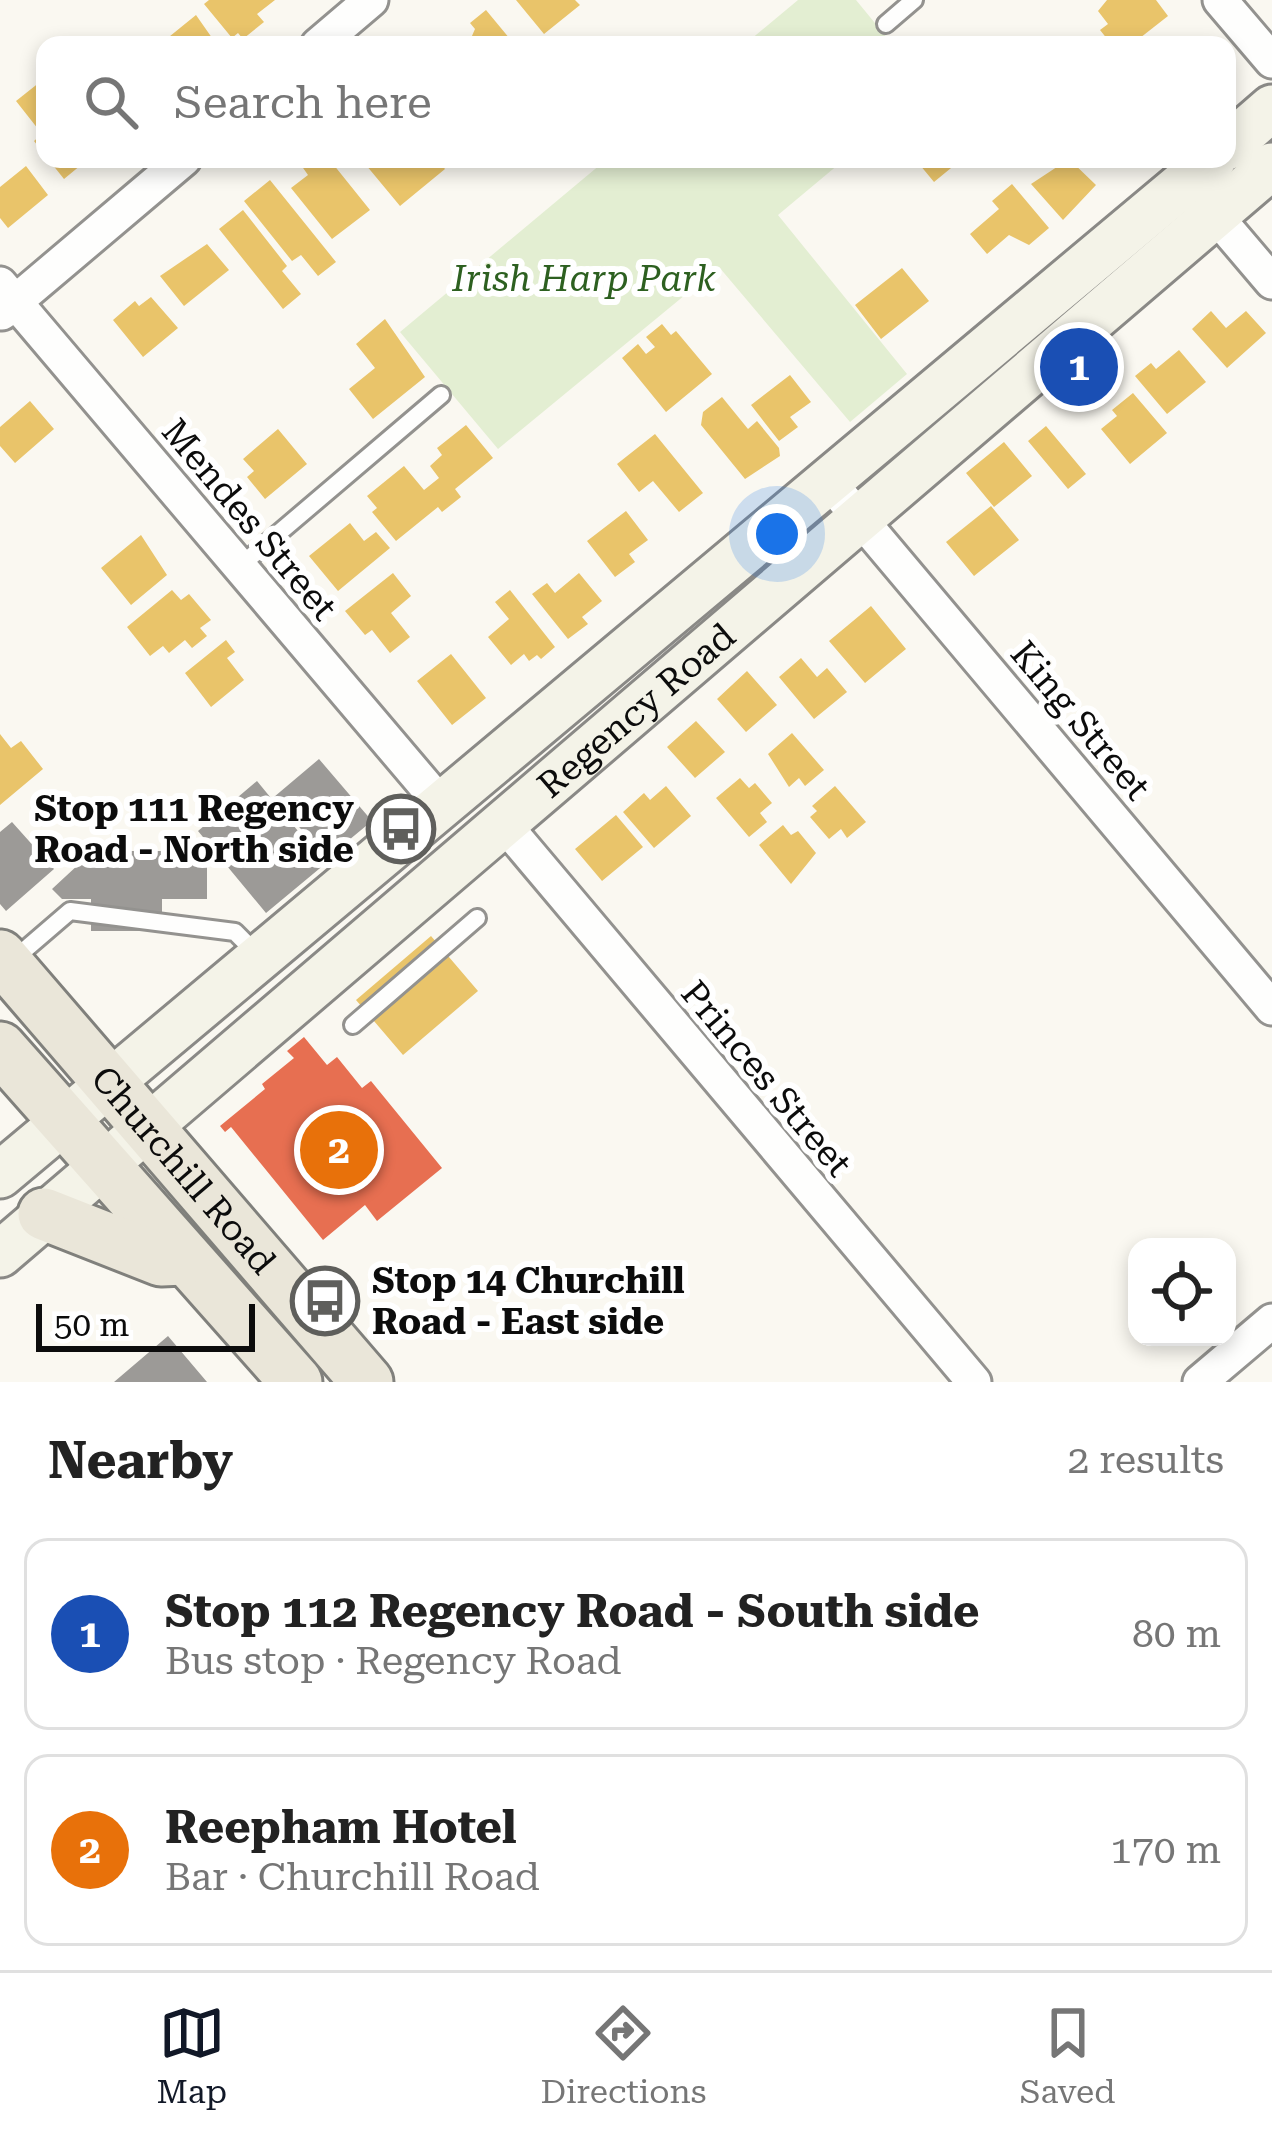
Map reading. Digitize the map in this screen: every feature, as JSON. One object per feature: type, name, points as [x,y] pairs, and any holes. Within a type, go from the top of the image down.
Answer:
[{"type":"main road","points":[[1236,139],[1272,108]]},
{"type":"main road","name":"Regency Road","points":[[0,1175],[830,483],[1205,185],[1272,166]]},
{"type":"main road","name":"Regency Road","points":[[0,1254],[860,518],[1205,185]]},
{"type":"main road","name":"Churchill Road","points":[[4,960],[345,1370]]},
{"type":"main road","name":"Churchill Road","points":[[0,1048],[296,1382]]},
{"type":"main road","points":[[44,1214],[161,1260],[184,1259]]},
{"type":"street","points":[[329,36],[371,0]]},
{"type":"street","points":[[1220,0],[1272,62]]},
{"type":"street","points":[[5,300],[173,168]]},
{"type":"street","points":[[1205,185],[1272,282]]},
{"type":"street","name":"Mendes Street","points":[[5,300],[441,804]]},
{"type":"street","name":"King Street","points":[[830,483],[1272,1008]]},
{"type":"street","name":"Princes Street","points":[[503,823],[974,1382]]},
{"type":"street","points":[[1200,1382],[1272,1321]]},
{"type":"lane","points":[[886,24],[914,0]]},
{"type":"lane","points":[[239,566],[441,395]]},
{"type":"lane","points":[[4,960],[70,911],[235,932],[260,958]]},
{"type":"lane","points":[[353,1025],[476,918]]},
{"type":"green space","points":[[798,0],[856,0],[886,36],[755,36]]},
{"type":"green space","name":"Irish Harp Park","points":[[596,168],[834,168],[778,215],[907,374],[850,422],[719,267],[498,449],[400,332]]},
{"type":"building: Homes","points":[[209,0],[275,0],[257,14],[264,22],[247,36],[230,36],[204,4]]},
{"type":"building: Homes","points":[[516,0],[575,0],[580,5],[544,34]]},
{"type":"building: Homes","points":[[1107,0],[1156,0],[1168,16],[1142,36],[1105,36],[1100,30],[1108,24],[1098,11]]},
{"type":"building: Homes","points":[[486,10],[508,36],[472,36],[475,29],[470,23]]},
{"type":"building: Homes","points":[[196,15],[211,36],[170,36]]},
{"type":"building: Homes","points":[[36,85],[36,126],[16,101]]},
{"type":"building: Homes","points":[[26,166],[48,195],[8,228],[0,218],[0,187]]},
{"type":"building: Homes","points":[[55,168],[77,168],[64,179]]},
{"type":"building: Homes","points":[[303,168],[336,168],[370,210],[332,239],[291,188],[308,175]]},
{"type":"building: Homes","points":[[368,168],[444,168],[445,169],[400,206]]},
{"type":"building: Homes","points":[[922,168],[951,168],[934,182]]},
{"type":"building: Homes","points":[[1055,168],[1078,168],[1096,185],[1063,220],[1031,184]]},
{"type":"building: Homes","points":[[270,180],[336,262],[318,276],[301,255],[292,261],[244,201]]},
{"type":"building: Homes","points":[[1012,184],[1049,228],[1029,245],[1009,235],[987,254],[970,234],[999,209],[992,201]]},
{"type":"building: Homes","points":[[243,210],[287,266],[282,271],[301,294],[283,309],[219,229]]},
{"type":"building: Homes","points":[[207,244],[229,270],[184,306],[160,276]]},
{"type":"building: Homes","points":[[902,268],[929,301],[881,339],[855,305]]},
{"type":"building: Homes","points":[[151,297],[178,328],[143,357],[113,320],[135,301],[139,306]]},
{"type":"building: Homes","points":[[1211,311],[1226,328],[1246,311],[1266,333],[1227,368],[1192,329]]},
{"type":"building: Homes","points":[[385,319],[425,377],[373,419],[349,389],[375,368],[356,344]]},
{"type":"building: Homes","points":[[662,324],[671,335],[676,331],[712,374],[666,412],[622,358],[638,344],[646,354],[655,347],[646,337]]},
{"type":"building: Homes","points":[[1179,350],[1206,382],[1167,414],[1135,376],[1151,363],[1156,369]]},
{"type":"building: Homes","points":[[790,375],[811,402],[790,417],[798,427],[779,441],[751,405]]},
{"type":"building: Homes","points":[[1133,393],[1167,433],[1130,464],[1101,429],[1117,416],[1112,410]]},
{"type":"building: Homes","points":[[722,397],[748,429],[757,421],[779,448],[780,456],[745,479],[701,425],[703,412]]},
{"type":"building: Homes","points":[[30,401],[54,429],[15,463],[0,446],[0,427]]},
{"type":"building: Homes","points":[[466,425],[493,458],[455,489],[461,497],[442,512],[438,507],[396,541],[372,512],[377,508],[367,496],[404,466],[424,490],[439,478],[430,466],[442,455],[437,448]]},
{"type":"building: Homes","points":[[1046,426],[1086,474],[1068,489],[1028,441]]},
{"type":"building: Homes","points":[[278,429],[307,464],[265,499],[247,477],[254,471],[243,459]]},
{"type":"building: Homes","points":[[655,434],[703,493],[679,512],[653,481],[639,492],[617,464]]},
{"type":"building: Homes","points":[[1004,442],[1032,476],[994,507],[966,473]]},
{"type":"building: Homes","points":[[991,506],[1019,540],[974,576],[946,542]]},
{"type":"building: Homes","points":[[626,511],[648,540],[629,554],[635,562],[615,577],[587,541]]},
{"type":"building: Homes","points":[[350,523],[364,541],[376,532],[390,548],[338,591],[309,556]]},
{"type":"building: Homes","points":[[141,535],[167,575],[131,605],[101,568]]},
{"type":"building: Homes","points":[[393,573],[411,596],[391,613],[410,637],[390,653],[372,630],[365,635],[345,611]]},
{"type":"building: Homes","points":[[579,573],[602,601],[582,617],[588,624],[568,639],[532,594],[547,583],[555,593]]},
{"type":"building: Homes","points":[[172,590],[181,600],[189,594],[211,620],[200,628],[207,636],[192,648],[185,640],[169,653],[163,646],[150,656],[127,627]]},
{"type":"building: Homes","points":[[510,590],[555,647],[541,659],[537,655],[529,661],[524,654],[511,665],[488,637],[509,619],[495,602]]},
{"type":"building: Homes","points":[[871,606],[906,649],[865,683],[829,641]]},
{"type":"building: Homes","points":[[226,640],[235,652],[227,658],[244,680],[211,707],[185,673]]},
{"type":"building: Homes","points":[[451,654],[486,698],[452,725],[417,681]]},
{"type":"building: Homes","points":[[801,658],[817,677],[827,668],[847,692],[814,719],[779,677]]},
{"type":"building: Homes","points":[[747,671],[777,705],[746,732],[717,699]]},
{"type":"building: Homes","points":[[696,721],[725,752],[695,778],[667,747]]},
{"type":"building: Homes","points":[[792,733],[824,770],[805,786],[799,778],[789,787],[768,754]]},
{"type":"building: Homes","points":[[0,734],[11,748],[21,741],[43,769],[0,805]]},
{"type":"building: Homes","points":[[740,778],[749,788],[755,783],[772,803],[760,813],[767,822],[749,837],[716,798]]},
{"type":"building: Homes","points":[[666,786],[691,816],[654,848],[623,812],[644,793],[650,800]]},
{"type":"building: Homes","points":[[835,786],[866,822],[847,838],[841,829],[829,839],[810,817],[817,811],[812,806]]},
{"type":"building: Homes","points":[[616,815],[643,847],[602,881],[575,849]]},
{"type":"building: Homes","points":[[783,825],[791,835],[798,831],[816,853],[791,884],[759,845]]},
{"type":"building: Homes","points":[[431,936],[478,991],[403,1055],[356,1000]]},
{"type":"building: Shops","points":[[304,1037],[327,1065],[337,1057],[362,1088],[371,1081],[442,1168],[377,1221],[365,1205],[323,1240],[231,1127],[225,1132],[220,1126],[265,1089],[262,1084],[294,1058],[287,1051]]},
{"type":"building: Other","points":[[319,759],[372,821],[326,859],[274,797]]},
{"type":"building: Other","points":[[257,781],[325,864],[266,913],[198,831]]},
{"type":"building: Other","points":[[12,822],[54,869],[6,911],[0,904],[0,832]]},
{"type":"building: Other","points":[[93,851],[207,851],[207,899],[162,899],[162,931],[91,931],[91,899],[62,899],[52,889]]},
{"type":"building: Other","points":[[168,1336],[207,1382],[114,1382]]},
{"type":"place","name":"Stop 112 Regency Road - South side","points":[[1079,367]]},
{"type":"place","name":"Stop 111 Regency Road - North side","points":[[401,829]]},
{"type":"place","name":"Reepham Hotel","points":[[339,1150]]},
{"type":"place","name":"Stop 14 Churchill Road - East side","points":[[325,1301]]}]
